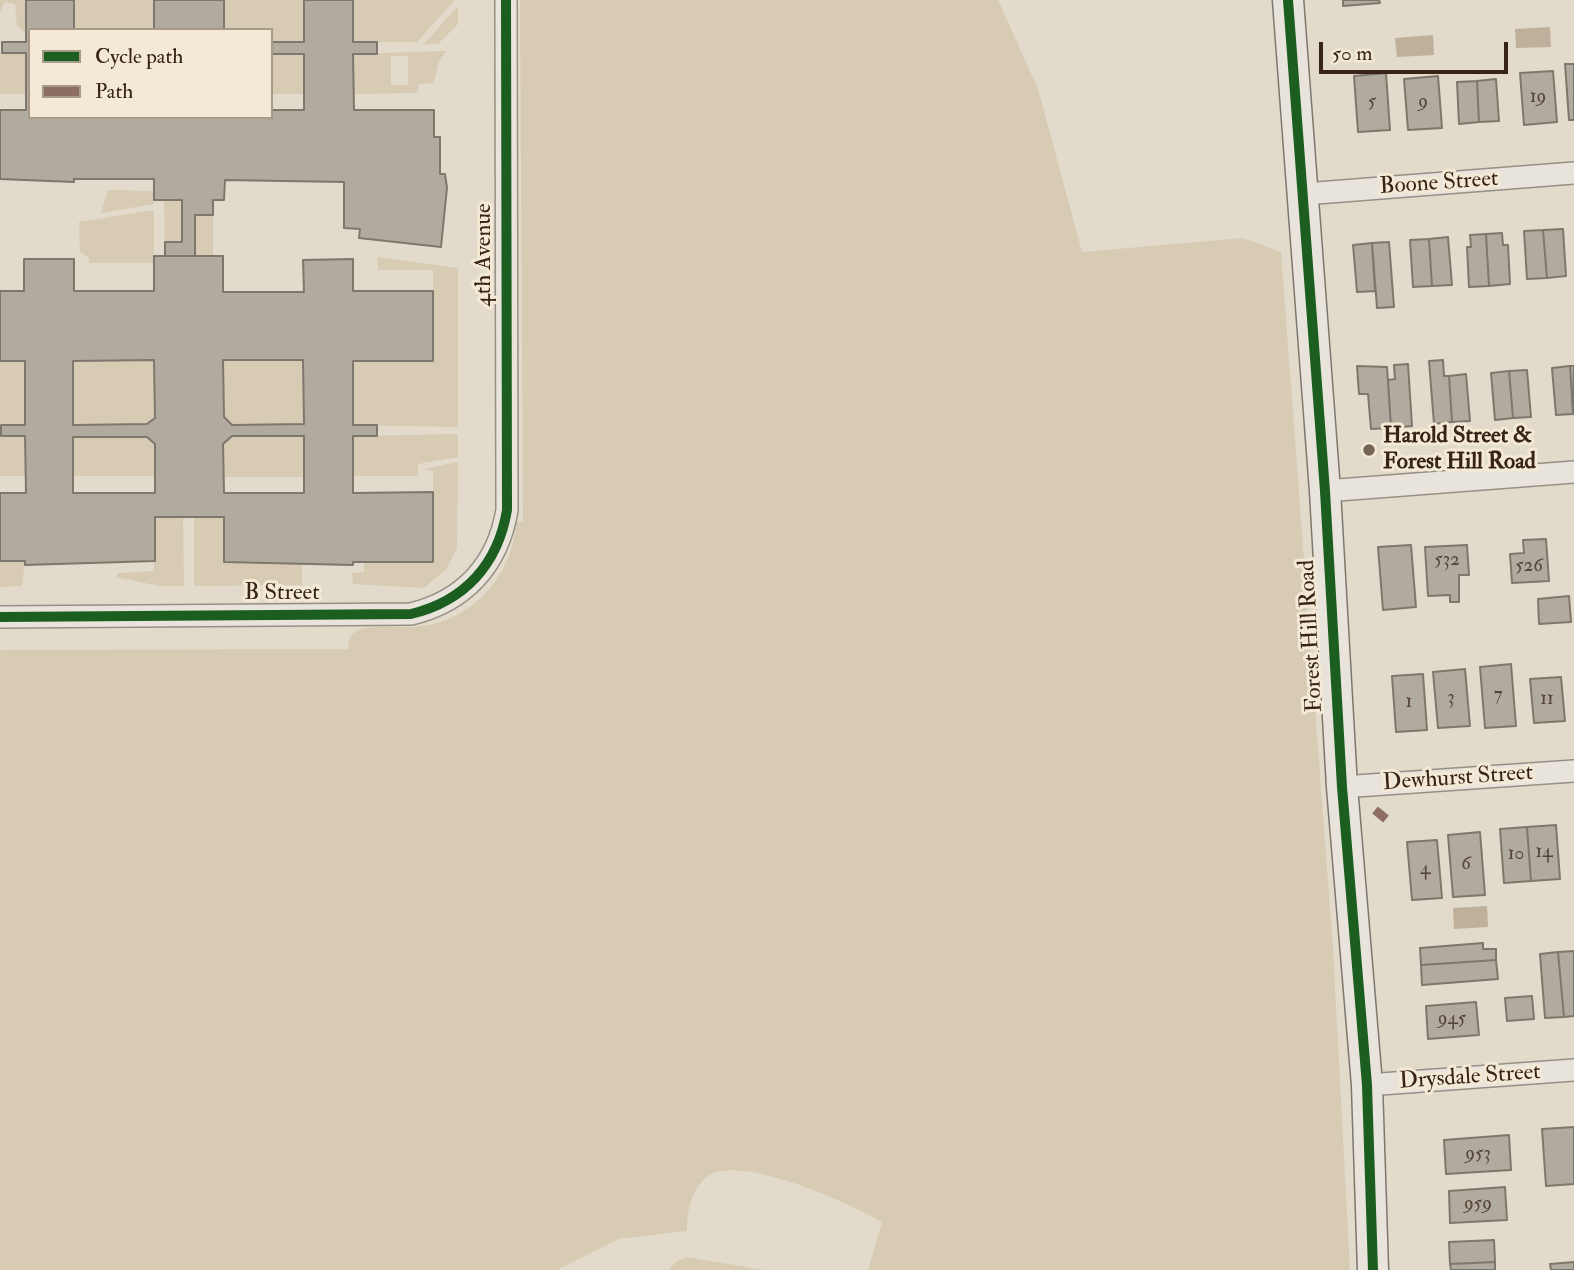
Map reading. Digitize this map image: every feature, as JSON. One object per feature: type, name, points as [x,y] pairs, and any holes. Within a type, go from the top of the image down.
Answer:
[{"type":"street","name":"4th Avenue","points":[[506,0],[507,510]]},
{"type":"street","name":"Forest Hill Road","points":[[1288,0],[1325,491],[1342,787],[1367,1085],[1373,1270]]},
{"type":"street","name":"Boone Street","points":[[1304,194],[1574,173]]},
{"type":"street","points":[[1325,491],[1574,472]]},
{"type":"street","name":"B Street","points":[[0,617],[411,614],[445,603],[470,585],[495,552],[507,510]]},
{"type":"street","name":"Dewhurst Street","points":[[1342,787],[1574,771]]},
{"type":"street","name":"Drysdale Street","points":[[1367,1085],[1574,1070]]},
{"type":"shaded area","points":[[0,0],[26,0],[26,34],[17,26],[15,4],[5,2],[0,12]]},
{"type":"shaded area","points":[[74,0],[154,0],[154,28],[74,28]]},
{"type":"shaded area","points":[[224,0],[304,0],[304,42],[273,42],[273,28],[224,28]]},
{"type":"shaded area","points":[[353,0],[455,0],[417,42],[353,42]]},
{"type":"shaded area","points":[[520,0],[998,0],[1038,89],[1082,252],[1243,238],[1281,252],[1333,949],[1350,1270],[868,1270],[882,1222],[794,1183],[743,1171],[722,1171],[707,1177],[697,1189],[691,1202],[687,1231],[618,1239],[557,1270],[0,1270],[0,650],[348,649],[350,636],[357,630],[373,627],[414,627],[441,622],[474,604],[488,591],[508,559],[516,522],[523,522]]},
{"type":"shaded area","points":[[458,6],[458,24],[438,44],[424,44]]},
{"type":"shaded area","points":[[1550,27],[1551,47],[1516,48],[1515,29]]},
{"type":"shaded area","points":[[1433,35],[1434,55],[1397,57],[1395,38]]},
{"type":"shaded area","points":[[446,51],[438,64],[434,83],[419,84],[418,93],[354,94],[353,54]],"holes":[[[391,56],[408,56],[408,85],[391,85]]]},
{"type":"shaded area","points":[[0,53],[26,53],[26,94],[0,94]]},
{"type":"shaded area","points":[[273,54],[304,54],[304,94],[273,94]]},
{"type":"shaded area","points":[[108,190],[154,191],[154,204],[101,213]]},
{"type":"shaded area","points":[[164,200],[182,200],[182,242],[165,242]]},
{"type":"shaded area","points":[[154,210],[154,263],[89,263],[89,258],[80,252],[79,222]]},
{"type":"shaded area","points":[[195,215],[213,215],[213,256],[195,256]]},
{"type":"shaded area","points":[[377,257],[458,268],[458,427],[353,425],[353,361],[433,360],[433,270],[378,270]]},
{"type":"shaded area","points":[[154,360],[155,418],[147,424],[73,425],[73,361]]},
{"type":"shaded area","points":[[223,360],[303,360],[304,424],[232,425],[224,417]]},
{"type":"shaded area","points":[[0,361],[25,361],[25,425],[0,425]]},
{"type":"shaded area","points":[[458,434],[458,457],[418,464],[418,476],[353,476],[353,436]]},
{"type":"shaded area","points":[[0,436],[25,436],[26,476],[0,476]]},
{"type":"shaded area","points":[[232,436],[304,436],[304,477],[224,477],[223,444]]},
{"type":"shaded area","points":[[73,437],[147,437],[155,444],[155,476],[73,476]]},
{"type":"shaded area","points":[[458,462],[457,549],[446,569],[424,588],[353,584],[352,573],[364,572],[364,562],[433,562],[433,471],[424,469]]},
{"type":"shaded area","points":[[155,517],[183,517],[184,586],[159,586],[116,577],[118,573],[154,571]]},
{"type":"shaded area","points":[[194,517],[224,517],[224,562],[302,562],[302,585],[194,586]]},
{"type":"shaded area","points":[[0,561],[25,561],[22,586],[0,587]]},
{"type":"shaded area","points":[[1487,906],[1488,927],[1454,929],[1453,908]]},
{"type":"shaded area","points":[[687,1257],[764,1270],[668,1270],[677,1261]]},
{"type":"building","points":[[26,0],[74,0],[74,28],[28,28],[28,119],[273,119],[273,110],[304,110],[304,54],[273,54],[273,42],[304,42],[304,0],[353,0],[353,42],[377,42],[377,54],[353,54],[354,110],[434,110],[434,137],[440,137],[440,174],[445,174],[447,188],[441,247],[359,238],[360,229],[344,228],[344,182],[225,180],[224,200],[213,200],[213,215],[195,215],[195,256],[165,256],[165,242],[182,242],[182,200],[154,200],[154,179],[74,179],[74,182],[0,179],[0,110],[26,110],[26,53],[2,53],[2,42],[26,42]]},
{"type":"building","points":[[154,0],[224,0],[224,28],[154,28]]},
{"type":"building","points":[[1343,0],[1379,0],[1380,3],[1343,6]]},
{"type":"building","points":[[1565,64],[1574,64],[1574,120],[1569,120]]},
{"type":"building","points":[[1553,71],[1557,122],[1524,125],[1520,73]]},
{"type":"building","points":[[1386,73],[1390,130],[1358,132],[1354,76]]},
{"type":"building","points":[[1438,76],[1442,128],[1408,130],[1404,79]]},
{"type":"building","points":[[1496,79],[1499,121],[1479,122],[1477,81]]},
{"type":"building","points":[[1477,81],[1479,122],[1459,124],[1457,82]]},
{"type":"building","points":[[1563,229],[1566,276],[1547,278],[1543,230]]},
{"type":"building","points":[[1543,230],[1547,278],[1527,279],[1524,231]]},
{"type":"building","points":[[1502,233],[1503,245],[1508,245],[1510,284],[1489,286],[1486,234]]},
{"type":"building","points":[[1486,234],[1489,286],[1469,287],[1467,247],[1471,247],[1470,235]]},
{"type":"building","points":[[1448,237],[1452,285],[1432,286],[1429,239]]},
{"type":"building","points":[[1429,239],[1432,286],[1413,287],[1410,240]]},
{"type":"building","points":[[1389,242],[1394,307],[1377,308],[1372,243]]},
{"type":"building","points":[[1372,243],[1375,291],[1357,292],[1353,245]]},
{"type":"building","points":[[154,256],[223,256],[223,292],[304,292],[303,260],[353,259],[353,291],[433,291],[433,361],[353,361],[353,425],[377,425],[377,436],[353,436],[353,493],[433,492],[433,562],[353,562],[353,565],[224,562],[224,517],[155,517],[155,561],[25,565],[25,561],[0,561],[0,493],[26,493],[25,436],[1,436],[1,425],[25,425],[25,361],[0,361],[0,291],[24,291],[24,259],[74,259],[74,291],[154,291]],"holes":[[[154,360],[155,418],[147,424],[73,425],[73,361]],[[223,360],[303,360],[304,424],[232,425],[224,417]],[[232,436],[304,436],[304,493],[224,493],[223,444]],[[73,437],[147,437],[155,444],[155,493],[73,493]]]},
{"type":"building","points":[[1443,360],[1444,376],[1449,376],[1452,422],[1434,424],[1429,361]]},
{"type":"building","points":[[1408,364],[1412,426],[1391,428],[1388,380],[1395,379],[1394,365]]},
{"type":"building","points":[[1357,366],[1387,367],[1391,428],[1371,429],[1368,394],[1359,394]]},
{"type":"building","points":[[1570,366],[1574,366],[1573,414]]},
{"type":"building","points":[[1570,366],[1573,414],[1556,415],[1552,368]]},
{"type":"building","points":[[1527,370],[1531,417],[1513,418],[1509,371]]},
{"type":"building","points":[[1509,371],[1513,418],[1495,420],[1491,373]]},
{"type":"building","points":[[1466,374],[1470,421],[1452,422],[1449,376]]},
{"type":"building","points":[[1546,539],[1549,581],[1512,583],[1510,554],[1524,553],[1523,540]]},
{"type":"building","points":[[1411,545],[1416,607],[1383,610],[1378,547]]},
{"type":"building","points":[[1467,545],[1469,575],[1459,575],[1459,602],[1450,602],[1450,595],[1428,596],[1425,547]]},
{"type":"building","points":[[1569,596],[1571,622],[1539,624],[1538,599]]},
{"type":"building","points":[[1511,664],[1516,726],[1485,728],[1480,667]]},
{"type":"building","points":[[1465,669],[1470,726],[1438,728],[1433,672]]},
{"type":"building","points":[[1423,674],[1427,730],[1396,732],[1392,676]]},
{"type":"building","points":[[1561,677],[1565,721],[1534,723],[1530,679]]},
{"type":"building","points":[[1556,825],[1560,879],[1531,881],[1527,827]]},
{"type":"building","points":[[1527,827],[1531,881],[1504,883],[1500,829]]},
{"type":"building","points":[[1480,832],[1485,895],[1453,897],[1448,835]]},
{"type":"building","points":[[1437,840],[1442,898],[1412,900],[1407,842]]},
{"type":"building","points":[[1483,943],[1483,949],[1496,949],[1496,960],[1421,965],[1420,948]]},
{"type":"building","points":[[1574,951],[1574,1016],[1564,1017],[1558,952]]},
{"type":"building","points":[[1558,952],[1564,1017],[1545,1018],[1540,954]]},
{"type":"building","points":[[1496,960],[1498,979],[1422,985],[1421,965]]},
{"type":"building","points":[[1532,996],[1534,1019],[1507,1021],[1505,998]]},
{"type":"building","points":[[1476,1002],[1479,1035],[1428,1039],[1426,1006]]},
{"type":"building","points":[[1574,1127],[1574,1184],[1546,1186],[1542,1129]]},
{"type":"building","points":[[1509,1135],[1511,1170],[1446,1174],[1444,1140]]},
{"type":"building","points":[[1505,1187],[1507,1220],[1450,1223],[1449,1191]]},
{"type":"building","points":[[1494,1240],[1495,1262],[1450,1264],[1449,1242]]},
{"type":"building","points":[[1495,1262],[1495,1270],[1451,1270],[1450,1264]]},
{"type":"building","points":[[1574,1262],[1574,1270],[1551,1270],[1550,1264]]},
{"type":"marked path","points":[[1375,810],[1386,819]]},
{"type":"cycle path","points":[[0,617],[411,614],[448,600],[476,577],[496,547],[507,510],[506,0]]},
{"type":"cycle path","points":[[1288,0],[1325,491],[1342,787],[1367,1085],[1373,1270]]},
{"type":"place","name":"Harold Street & Forest Hill Road","points":[[1369,450]]}]
